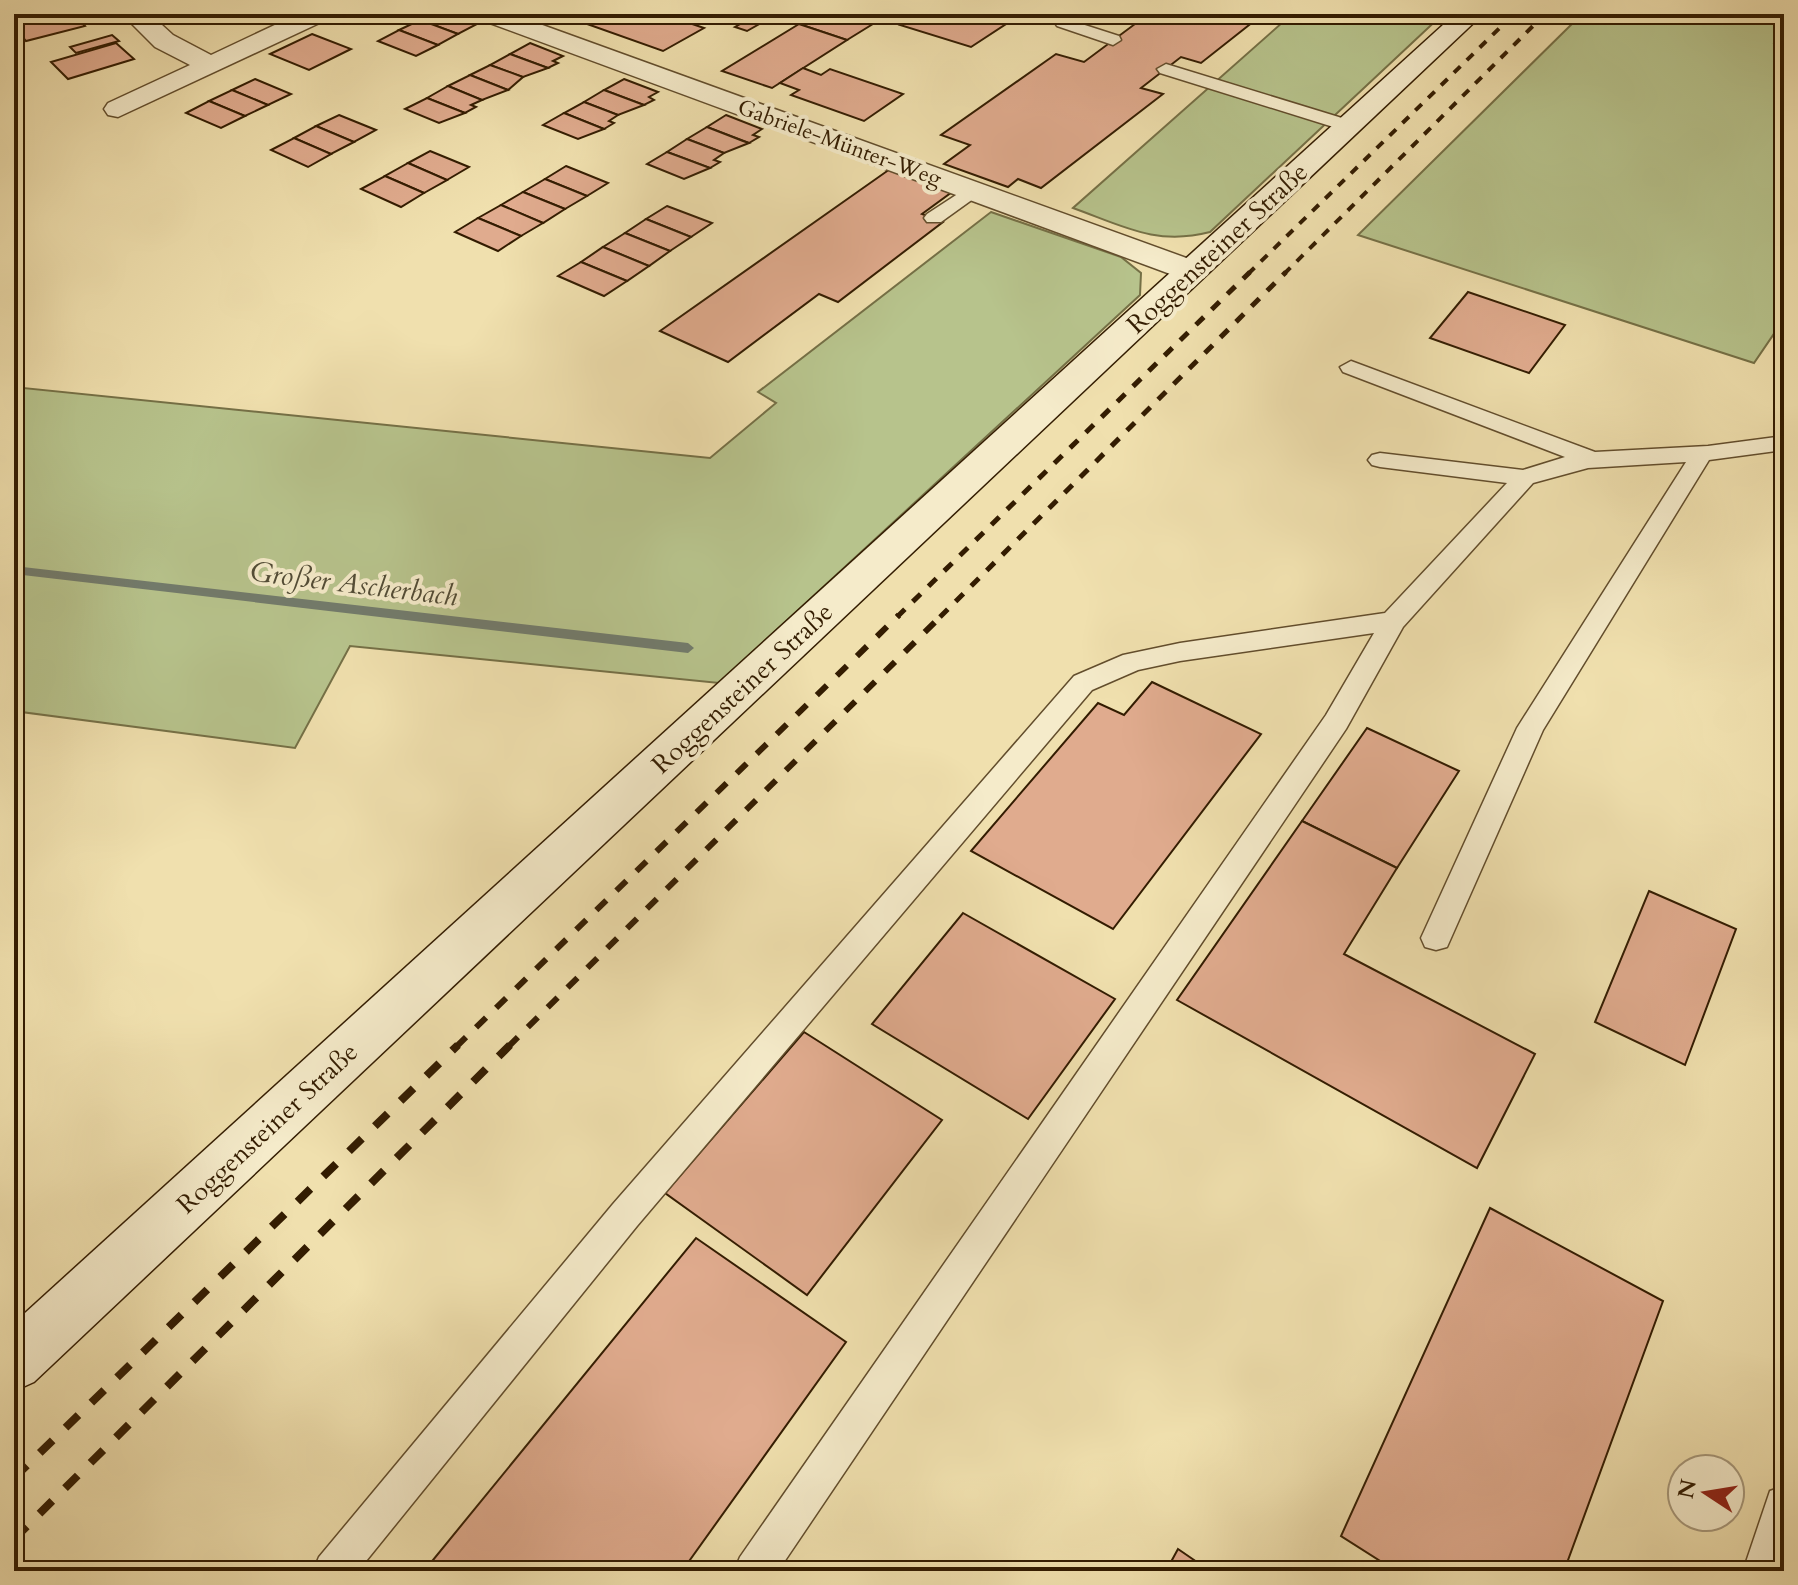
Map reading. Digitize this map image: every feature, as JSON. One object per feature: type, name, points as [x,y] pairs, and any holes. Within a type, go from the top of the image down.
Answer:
[{"type":"street","points":[[135,14],[164,41],[210,65]]},
{"type":"street","points":[[118,109],[319,14]]},
{"type":"street","name":"Gabriele-Münter-Weg","points":[[488,14],[1192,271]]},
{"type":"street","name":"Roggensteiner Straße","points":[[14,1362],[1470,14]]},
{"type":"lane","points":[[1063,23],[1113,40]]},
{"type":"lane","points":[[1166,69],[1349,126]]},
{"type":"lane","points":[[934,218],[973,190]]},
{"type":"lane","points":[[1351,367],[1592,460]]},
{"type":"lane","points":[[754,1571],[1336,722],[1393,621],[1525,478],[1546,468],[1592,460],[1702,454],[1784,443]]},
{"type":"lane","points":[[1436,938],[1531,728],[1702,454]]},
{"type":"lane","points":[[1380,460],[1525,478]]},
{"type":"lane","points":[[333,1571],[625,1215],[1083,683],[1132,662],[1180,652],[1393,621]]},
{"type":"lane","points":[[1763,1571],[1784,1505]]},
{"type":"green space","points":[[1292,14],[1443,14],[1210,232],[1173,237],[1156,235],[1073,208]]},
{"type":"green space","points":[[1582,14],[1784,14],[1774,43],[1784,46],[1784,319],[1754,363],[1358,235]]},
{"type":"green space","points":[[991,212],[1121,257],[1141,273],[1140,295],[719,683],[350,646],[295,748],[14,711],[14,387],[710,458],[776,403],[758,392]]},
{"type":"building","points":[[54,14],[75,14],[85,26],[26,41],[14,26]]},
{"type":"building","points":[[213,14],[251,14],[223,22]]},
{"type":"building","points":[[432,14],[453,14],[479,23],[458,34],[420,20]]},
{"type":"building","points":[[559,14],[663,14],[704,28],[663,51]]},
{"type":"building","points":[[758,14],[775,15],[747,31],[735,27]]},
{"type":"building","points":[[816,14],[889,14],[847,40],[799,24]]},
{"type":"building","points":[[889,14],[973,14],[1006,24],[971,47],[900,25],[908,20]]},
{"type":"building","points":[[1115,14],[1263,14],[1201,63],[1181,57],[1141,88],[1163,94],[1041,188],[1018,179],[1008,187],[944,164],[970,145],[941,135],[1056,54],[1084,62],[1139,21]]},
{"type":"building","points":[[420,20],[458,34],[438,45],[399,30]]},
{"type":"building","points":[[799,24],[847,40],[772,88],[722,71]]},
{"type":"building","points":[[399,30],[438,45],[416,56],[378,41]]},
{"type":"building","points":[[312,34],[351,49],[309,70],[270,54]]},
{"type":"building","points":[[112,35],[119,41],[76,53],[70,47]]},
{"type":"building","points":[[116,43],[134,59],[68,79],[51,62]]},
{"type":"building","points":[[530,43],[563,56],[548,68],[510,54]]},
{"type":"building","points":[[510,54],[548,68],[523,77],[490,65]]},
{"type":"building","points":[[490,65],[523,77],[508,90],[470,75]]},
{"type":"building","points":[[803,68],[821,75],[830,69],[903,94],[864,121],[791,95],[799,90],[780,83]]},
{"type":"building","points":[[470,75],[508,90],[482,100],[448,86]]},
{"type":"building","points":[[255,79],[291,94],[268,105],[232,90]]},
{"type":"building","points":[[624,79],[658,92],[649,97],[654,100],[644,105],[604,90]]},
{"type":"building","points":[[448,86],[482,100],[471,105],[476,107],[465,113],[427,98]]},
{"type":"building","points":[[232,90],[268,105],[245,116],[209,101]]},
{"type":"building","points":[[604,90],[644,105],[618,115],[584,102]]},
{"type":"building","points":[[427,98],[465,113],[439,123],[405,109]]},
{"type":"building","points":[[209,101],[245,116],[221,128],[186,113]]},
{"type":"building","points":[[584,102],[618,115],[609,121],[614,123],[604,129],[564,113]]},
{"type":"building","points":[[564,113],[604,129],[578,139],[543,125]]},
{"type":"building","points":[[339,115],[376,130],[354,142],[316,126]]},
{"type":"building","points":[[726,115],[762,129],[753,135],[759,137],[749,143],[707,127]]},
{"type":"building","points":[[316,126],[354,142],[331,154],[294,138]]},
{"type":"building","points":[[707,127],[749,143],[724,153],[687,139]]},
{"type":"building","points":[[294,138],[331,154],[308,167],[271,150]]},
{"type":"building","points":[[687,139],[724,153],[714,160],[720,162],[710,168],[667,152]]},
{"type":"building","points":[[430,151],[469,167],[447,180],[408,163]]},
{"type":"building","points":[[667,152],[710,168],[684,179],[647,164]]},
{"type":"building","points":[[408,163],[447,180],[424,193],[385,176]]},
{"type":"building","points":[[566,166],[608,183],[587,196],[545,179]]},
{"type":"building","points":[[890,169],[952,192],[922,214],[943,222],[838,302],[819,294],[728,362],[660,331]]},
{"type":"building","points":[[385,176],[424,193],[401,207],[361,189]]},
{"type":"building","points":[[545,179],[587,196],[565,209],[523,192]]},
{"type":"building","points":[[523,192],[565,209],[543,223],[501,205]]},
{"type":"building","points":[[501,205],[543,223],[521,236],[478,218]]},
{"type":"building","points":[[667,206],[712,223],[691,237],[646,219]]},
{"type":"building","points":[[478,218],[521,236],[498,251],[455,232]]},
{"type":"building","points":[[646,219],[691,237],[670,251],[625,233]]},
{"type":"building","points":[[625,233],[670,251],[649,266],[603,247]]},
{"type":"building","points":[[603,247],[649,266],[627,281],[581,262]]},
{"type":"building","points":[[581,262],[627,281],[604,296],[558,276]]},
{"type":"building","points":[[1468,292],[1565,325],[1529,373],[1430,338]]},
{"type":"building","points":[[1152,682],[1261,734],[1113,929],[971,851],[1098,703],[1124,715]]},
{"type":"building","points":[[1367,728],[1459,771],[1397,868],[1302,821]]},
{"type":"building","points":[[1302,821],[1397,868],[1344,954],[1535,1054],[1477,1168],[1177,1000]]},
{"type":"building","points":[[1649,891],[1736,929],[1685,1065],[1595,1022]]},
{"type":"building","points":[[963,913],[1115,999],[1028,1119],[872,1024]]},
{"type":"building","points":[[804,1032],[942,1120],[807,1295],[665,1193]]},
{"type":"building","points":[[1490,1208],[1663,1301],[1564,1571],[1396,1571],[1341,1536]]},
{"type":"building","points":[[696,1238],[846,1342],[682,1571],[424,1571]]},
{"type":"building","points":[[1178,1549],[1210,1571],[1166,1571]]},
{"type":"waterway","name":"Großer Ascherbach","points":[[14,570],[688,648]]},
{"type":"railway","points":[[1248,274],[1514,14]]},
{"type":"railway","points":[[1284,274],[1545,14]]},
{"type":"railway","points":[[897,617],[1250,272]]},
{"type":"railway","points":[[940,617],[1286,272]]},
{"type":"railway","points":[[456,1047],[899,615]]},
{"type":"railway","points":[[508,1047],[942,615]]},
{"type":"railway","points":[[14,1478],[458,1045]]},
{"type":"railway","points":[[14,1539],[510,1045]]}]
